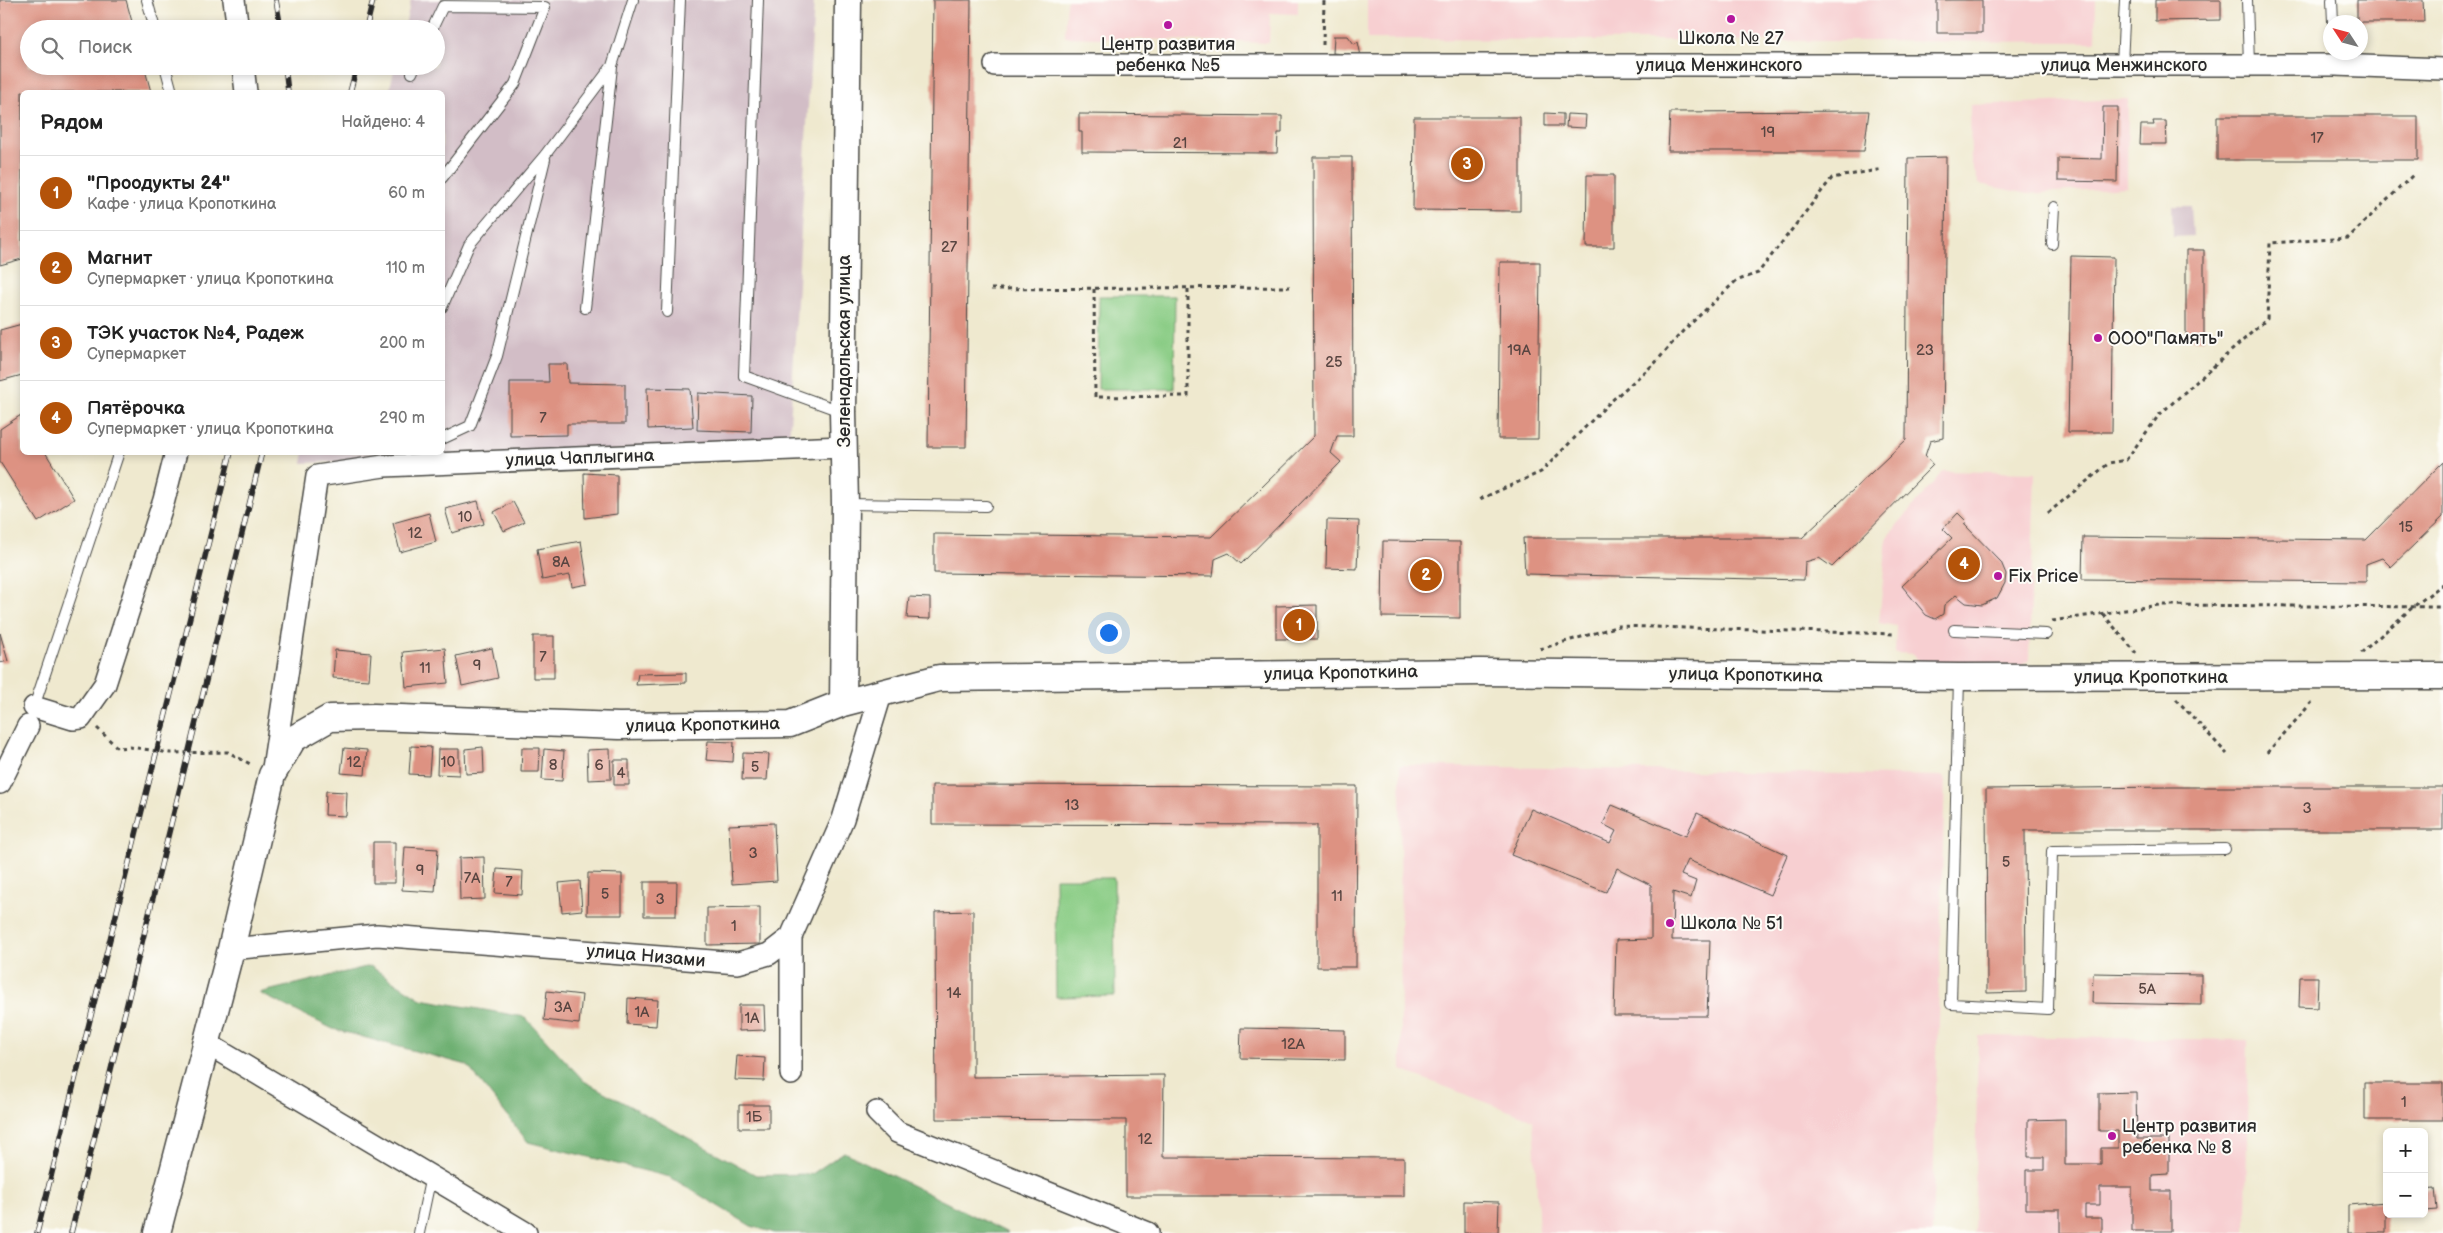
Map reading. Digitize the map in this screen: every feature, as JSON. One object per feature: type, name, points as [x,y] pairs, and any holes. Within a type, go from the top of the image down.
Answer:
[{"type":"street","points":[[234,0],[237,20]]},
{"type":"street","name":"Зеленодольская улица","points":[[843,703],[845,504],[843,412],[848,0]]},
{"type":"street","name":"улица Менжинского","points":[[996,65],[2249,65],[2323,60]]},
{"type":"street","name":"улица Менжинского","points":[[2345,60],[2443,69]]},
{"type":"street","points":[[244,75],[246,90]]},
{"type":"street","name":"улица Чаплыгина","points":[[272,775],[317,476],[384,466],[843,447]]},
{"type":"street","points":[[0,783],[31,716],[73,719],[84,716],[105,684],[164,500],[175,455]]},
{"type":"street","name":"улица Кропоткина","points":[[157,1233],[231,949],[272,775],[294,739],[330,718],[374,717],[619,726],[790,724],[843,703],[882,691],[939,678],[988,677],[1504,672],[1959,677],[2443,676]]},
{"type":"street","name":"улица Низами","points":[[231,949],[377,934],[738,963],[769,954],[791,937],[843,819],[882,691]]},
{"type":"street","points":[[791,937],[791,1074]]},
{"type":"street","points":[[206,1043],[526,1233]]},
{"type":"street","points":[[877,1112],[897,1132],[1148,1233]]},
{"type":"lane","points":[[147,0],[153,20]]},
{"type":"lane","points":[[585,308],[612,66],[634,0]]},
{"type":"lane","points":[[667,312],[680,0]]},
{"type":"lane","points":[[758,0],[744,376],[843,412]]},
{"type":"lane","points":[[2122,65],[2125,0]]},
{"type":"lane","points":[[2247,0],[2249,65]]},
{"type":"lane","points":[[2332,0],[2333,15]]},
{"type":"lane","points":[[436,20],[445,3],[545,7],[515,84],[445,174]]},
{"type":"lane","points":[[445,300],[468,245],[545,155],[612,66]]},
{"type":"lane","points":[[167,75],[171,90]]},
{"type":"lane","points":[[445,438],[470,426],[497,356],[545,155]]},
{"type":"lane","points":[[2052,244],[2054,207]]},
{"type":"lane","points":[[31,716],[118,455]]},
{"type":"lane","points":[[384,466],[408,455]]},
{"type":"lane","points":[[845,504],[986,506]]},
{"type":"lane","points":[[1954,630],[2046,634]]},
{"type":"lane","points":[[1959,677],[1951,1004],[2048,1009],[2052,850],[2225,849]]},
{"type":"lane","points":[[419,1233],[430,1176]]},
{"type":"path","points":[[1323,65],[1324,0]]},
{"type":"path","points":[[1480,498],[1541,472],[1603,409],[1655,363],[1683,331],[1736,281],[1758,273],[1832,178],[1883,169]]},
{"type":"path","points":[[2048,513],[2109,463],[2126,460],[2159,415],[2267,319],[2270,243],[2348,238],[2415,172]]},
{"type":"path","points":[[991,289],[1290,287]]},
{"type":"path","points":[[1094,289],[1095,397],[1188,396],[1188,288]]},
{"type":"path","points":[[2267,753],[2335,677],[2413,607],[2443,584]]},
{"type":"path","points":[[2046,622],[2159,605],[2443,607]]},
{"type":"path","points":[[2103,614],[2156,677],[2227,754]]},
{"type":"path","points":[[1538,649],[1619,626],[1896,634]]},
{"type":"path","points":[[84,716],[118,748],[130,747],[170,753],[228,752],[272,775]]},
{"type":"shaded area","points":[[411,0],[814,0],[789,444],[302,463],[304,455],[445,455],[445,90],[389,90],[393,75],[445,75],[445,20],[406,20]]},
{"type":"shaded area","name":"Центр развития ребенка №5","points":[[1067,0],[1298,0],[1298,14],[1270,13],[1269,43],[1065,37]]},
{"type":"shaded area","name":"Школа № 27","points":[[1367,0],[2096,0],[2095,42],[1367,39]]},
{"type":"shaded area","points":[[2128,99],[2127,187],[2028,194],[1979,184],[1971,161],[1970,105]]},
{"type":"shaded area","points":[[2172,206],[2191,206],[2193,236],[2173,237]]},
{"type":"shaded area","points":[[1943,471],[2035,473],[2029,660],[2021,666],[1919,663],[1914,654],[1895,653],[1896,626],[1879,623],[1887,537]]},
{"type":"shaded area","name":"Школа № 51","points":[[1400,765],[1945,776],[1932,1233],[1539,1233],[1533,1120],[1401,1070]]},
{"type":"shaded area","name":"Центр развития ребенка № 8","points":[[1978,1036],[2248,1040],[2246,1233],[1974,1233]]},
{"type":"green space","points":[[1099,296],[1175,296],[1174,389],[1098,389]]},
{"type":"green space","points":[[1055,878],[1114,878],[1115,996],[1056,997]]},
{"type":"green space","points":[[370,966],[421,999],[525,1017],[584,1081],[756,1175],[812,1174],[844,1152],[1008,1233],[775,1233],[751,1226],[670,1177],[528,1142],[467,1065],[333,1029],[259,993]]},
{"type":"building","points":[[0,0],[126,0],[132,20],[20,20],[20,75],[146,75],[150,90],[20,90],[20,260],[0,265]]},
{"type":"building","points":[[933,0],[971,0],[966,447],[928,447]]},
{"type":"building","points":[[1937,0],[1982,0],[1982,33],[1937,33]]},
{"type":"building","points":[[2155,0],[2221,0],[2221,20],[2155,21]]},
{"type":"building","points":[[2357,0],[2423,0],[2424,22],[2368,22],[2368,15],[2357,15]]},
{"type":"building","points":[[1334,36],[1348,36],[1354,44],[1358,42],[1361,56],[1333,53]]},
{"type":"building","points":[[2103,107],[2118,107],[2117,182],[2058,181],[2058,158],[2102,159]]},
{"type":"building","points":[[1869,111],[1864,151],[1668,151],[1670,112]]},
{"type":"building","points":[[1545,113],[1563,114],[1563,126],[1545,126]]},
{"type":"building","points":[[1079,114],[1282,116],[1282,133],[1278,133],[1277,153],[1082,152],[1082,132],[1079,132]]},
{"type":"building","points":[[1567,114],[1586,115],[1585,128],[1566,127]]},
{"type":"building","points":[[2217,116],[2418,116],[2418,160],[2217,160]]},
{"type":"building","points":[[1414,117],[1520,117],[1520,211],[1413,210]]},
{"type":"building","points":[[2153,121],[2166,121],[2167,144],[2140,144],[2141,125],[2154,125]]},
{"type":"building","points":[[1313,157],[1352,157],[1353,436],[1337,436],[1331,453],[1341,462],[1241,564],[1229,553],[1215,559],[1213,576],[934,573],[934,534],[1211,537],[1314,436]]},
{"type":"building","points":[[1946,157],[1943,438],[1930,441],[1925,456],[1933,465],[1832,567],[1819,558],[1805,562],[1804,580],[1525,574],[1523,538],[1802,538],[1906,440],[1908,158]]},
{"type":"building","points":[[1587,175],[1614,175],[1614,247],[1586,247]]},
{"type":"building","points":[[2186,250],[2204,250],[2204,340],[2186,339]]},
{"type":"building","points":[[2071,256],[2114,257],[2112,432],[2068,432]]},
{"type":"building","points":[[1500,262],[1540,262],[1538,439],[1498,439]]},
{"type":"building","points":[[20,325],[20,376],[0,381],[0,330]]},
{"type":"building","points":[[548,364],[567,364],[568,383],[625,384],[625,424],[567,424],[567,435],[510,436],[510,382],[549,382]]},
{"type":"building","points":[[647,388],[690,389],[693,427],[648,429]]},
{"type":"building","points":[[698,393],[752,396],[751,432],[697,430]]},
{"type":"building","points":[[20,416],[20,455],[47,455],[74,499],[38,522],[0,462],[0,429]]},
{"type":"building","points":[[2443,462],[2443,517],[2391,567],[2382,558],[2366,564],[2366,582],[2082,579],[2083,537],[2366,540]]},
{"type":"building","points":[[584,473],[617,475],[617,514],[585,518]]},
{"type":"building","points":[[478,501],[484,524],[452,533],[445,509]]},
{"type":"building","points":[[513,502],[524,522],[504,531],[494,512]]},
{"type":"building","points":[[429,513],[436,542],[400,552],[393,523]]},
{"type":"building","points":[[1958,513],[1967,522],[1964,524],[2001,562],[2006,574],[2005,583],[1997,598],[1982,605],[1966,603],[1956,595],[1944,605],[1943,614],[1935,619],[1926,615],[1902,586],[1952,538],[1943,529]]},
{"type":"building","points":[[1327,520],[1359,521],[1357,569],[1326,568]]},
{"type":"building","points":[[581,541],[588,584],[572,587],[570,575],[542,580],[537,549]]},
{"type":"building","points":[[1383,541],[1460,542],[1460,618],[1382,617]]},
{"type":"building","points":[[909,597],[930,598],[930,619],[907,618]]},
{"type":"building","points":[[1317,605],[1317,639],[1276,639],[1276,606]]},
{"type":"building","points":[[0,633],[8,661],[0,663]]},
{"type":"building","points":[[533,636],[554,636],[554,678],[533,678]]},
{"type":"building","points":[[445,648],[448,683],[406,687],[403,652]]},
{"type":"building","points":[[492,648],[498,678],[462,686],[456,656]]},
{"type":"building","points":[[335,650],[371,653],[369,680],[333,678]]},
{"type":"building","points":[[686,673],[686,683],[636,685],[638,674]]},
{"type":"building","points":[[708,741],[734,742],[733,762],[706,760]]},
{"type":"building","points":[[411,746],[431,747],[429,775],[409,774]]},
{"type":"building","points":[[483,747],[484,773],[466,774],[465,749]]},
{"type":"building","points":[[344,748],[367,750],[365,775],[341,773]]},
{"type":"building","points":[[522,748],[540,748],[539,772],[521,772]]},
{"type":"building","points":[[438,749],[459,749],[459,775],[437,774]]},
{"type":"building","points":[[544,749],[564,751],[562,781],[542,780]]},
{"type":"building","points":[[610,749],[611,779],[588,780],[587,750]]},
{"type":"building","points":[[743,753],[769,754],[767,780],[742,780]]},
{"type":"building","points":[[614,760],[629,760],[629,785],[614,785]]},
{"type":"building","points":[[932,785],[1357,786],[1356,967],[1317,967],[1317,825],[932,824]]},
{"type":"building","points":[[2443,787],[2443,830],[2025,830],[2026,992],[1987,993],[1986,789]]},
{"type":"building","points":[[326,791],[347,792],[346,816],[325,815]]},
{"type":"building","points":[[1612,805],[1686,836],[1697,813],[1787,855],[1770,895],[1688,860],[1681,875],[1696,881],[1691,898],[1673,892],[1672,940],[1710,940],[1707,1016],[1614,1016],[1616,940],[1651,939],[1651,885],[1617,868],[1606,892],[1511,855],[1531,809],[1610,843],[1616,831],[1603,824]]},
{"type":"building","points":[[774,823],[777,881],[732,884],[729,825]]},
{"type":"building","points":[[373,842],[395,842],[395,883],[373,883]]},
{"type":"building","points":[[405,847],[438,849],[435,892],[402,890]]},
{"type":"building","points":[[484,857],[485,899],[460,900],[459,858]]},
{"type":"building","points":[[497,869],[523,871],[522,895],[495,893]]},
{"type":"building","points":[[588,873],[622,874],[622,915],[587,915]]},
{"type":"building","points":[[580,881],[582,910],[562,912],[559,883]]},
{"type":"building","points":[[644,882],[677,882],[676,916],[644,916]]},
{"type":"building","points":[[760,907],[760,944],[707,945],[707,908]]},
{"type":"building","points":[[973,911],[973,1077],[1164,1075],[1163,1157],[1404,1158],[1404,1196],[1126,1196],[1126,1120],[936,1119],[935,912]]},
{"type":"building","points":[[2093,973],[2201,975],[2201,1005],[2092,1003]]},
{"type":"building","points":[[2300,977],[2318,977],[2317,1008],[2299,1007]]},
{"type":"building","points":[[547,991],[582,995],[579,1024],[544,1020]]},
{"type":"building","points":[[628,998],[658,1000],[656,1026],[627,1024]]},
{"type":"building","points":[[739,1005],[764,1005],[765,1030],[739,1031]]},
{"type":"building","points":[[1241,1028],[1345,1030],[1345,1060],[1240,1058]]},
{"type":"building","points":[[737,1056],[765,1058],[764,1081],[735,1080]]},
{"type":"building","points":[[2365,1083],[2443,1083],[2443,1120],[2365,1120]]},
{"type":"building","points":[[2136,1092],[2137,1139],[2169,1139],[2169,1174],[2152,1175],[2152,1191],[2171,1191],[2171,1231],[2132,1231],[2132,1187],[2100,1187],[2100,1205],[2085,1205],[2085,1218],[2102,1218],[2102,1233],[2060,1233],[2060,1209],[2026,1209],[2026,1170],[2044,1170],[2044,1157],[2028,1157],[2028,1120],[2065,1119],[2065,1164],[2101,1164],[2101,1148],[2118,1148],[2118,1131],[2099,1131],[2099,1093]]},
{"type":"building","points":[[739,1105],[769,1105],[769,1128],[739,1128]]},
{"type":"building","points":[[2435,1188],[2437,1210],[2428,1211],[2428,1189]]},
{"type":"building","points":[[1464,1201],[1499,1202],[1498,1233],[1464,1233]]},
{"type":"building","points":[[2383,1202],[2383,1218],[2386,1218],[2386,1233],[2348,1233],[2348,1205]]},
{"type":"railway","points":[[276,0],[279,20]]},
{"type":"railway","points":[[368,20],[373,0]]},
{"type":"railway","points":[[286,75],[288,90]]},
{"type":"railway","points":[[351,90],[355,75]]},
{"type":"railway","points":[[37,1233],[230,455]]},
{"type":"railway","points":[[71,1233],[261,455]]},
{"type":"place","name":"Школа № 27","points":[[1731,19]]},
{"type":"place","name":"Центр развития ребенка №5","points":[[1168,25]]},
{"type":"place","name":"ТЭК участок №4, Радеж","points":[[1467,164]]},
{"type":"place","name":"ООО\"Память\"","points":[[2098,338]]},
{"type":"place","name":"Пятёрочка","points":[[1964,564]]},
{"type":"place","name":"Магнит","points":[[1426,575]]},
{"type":"place","name":"Fix Price","points":[[1998,576]]},
{"type":"place","name":"\"Проодукты 24\"","points":[[1299,625]]},
{"type":"place","name":"Школа № 51","points":[[1670,923]]},
{"type":"place","name":"Центр развития ребенка № 8","points":[[2112,1136]]}]
